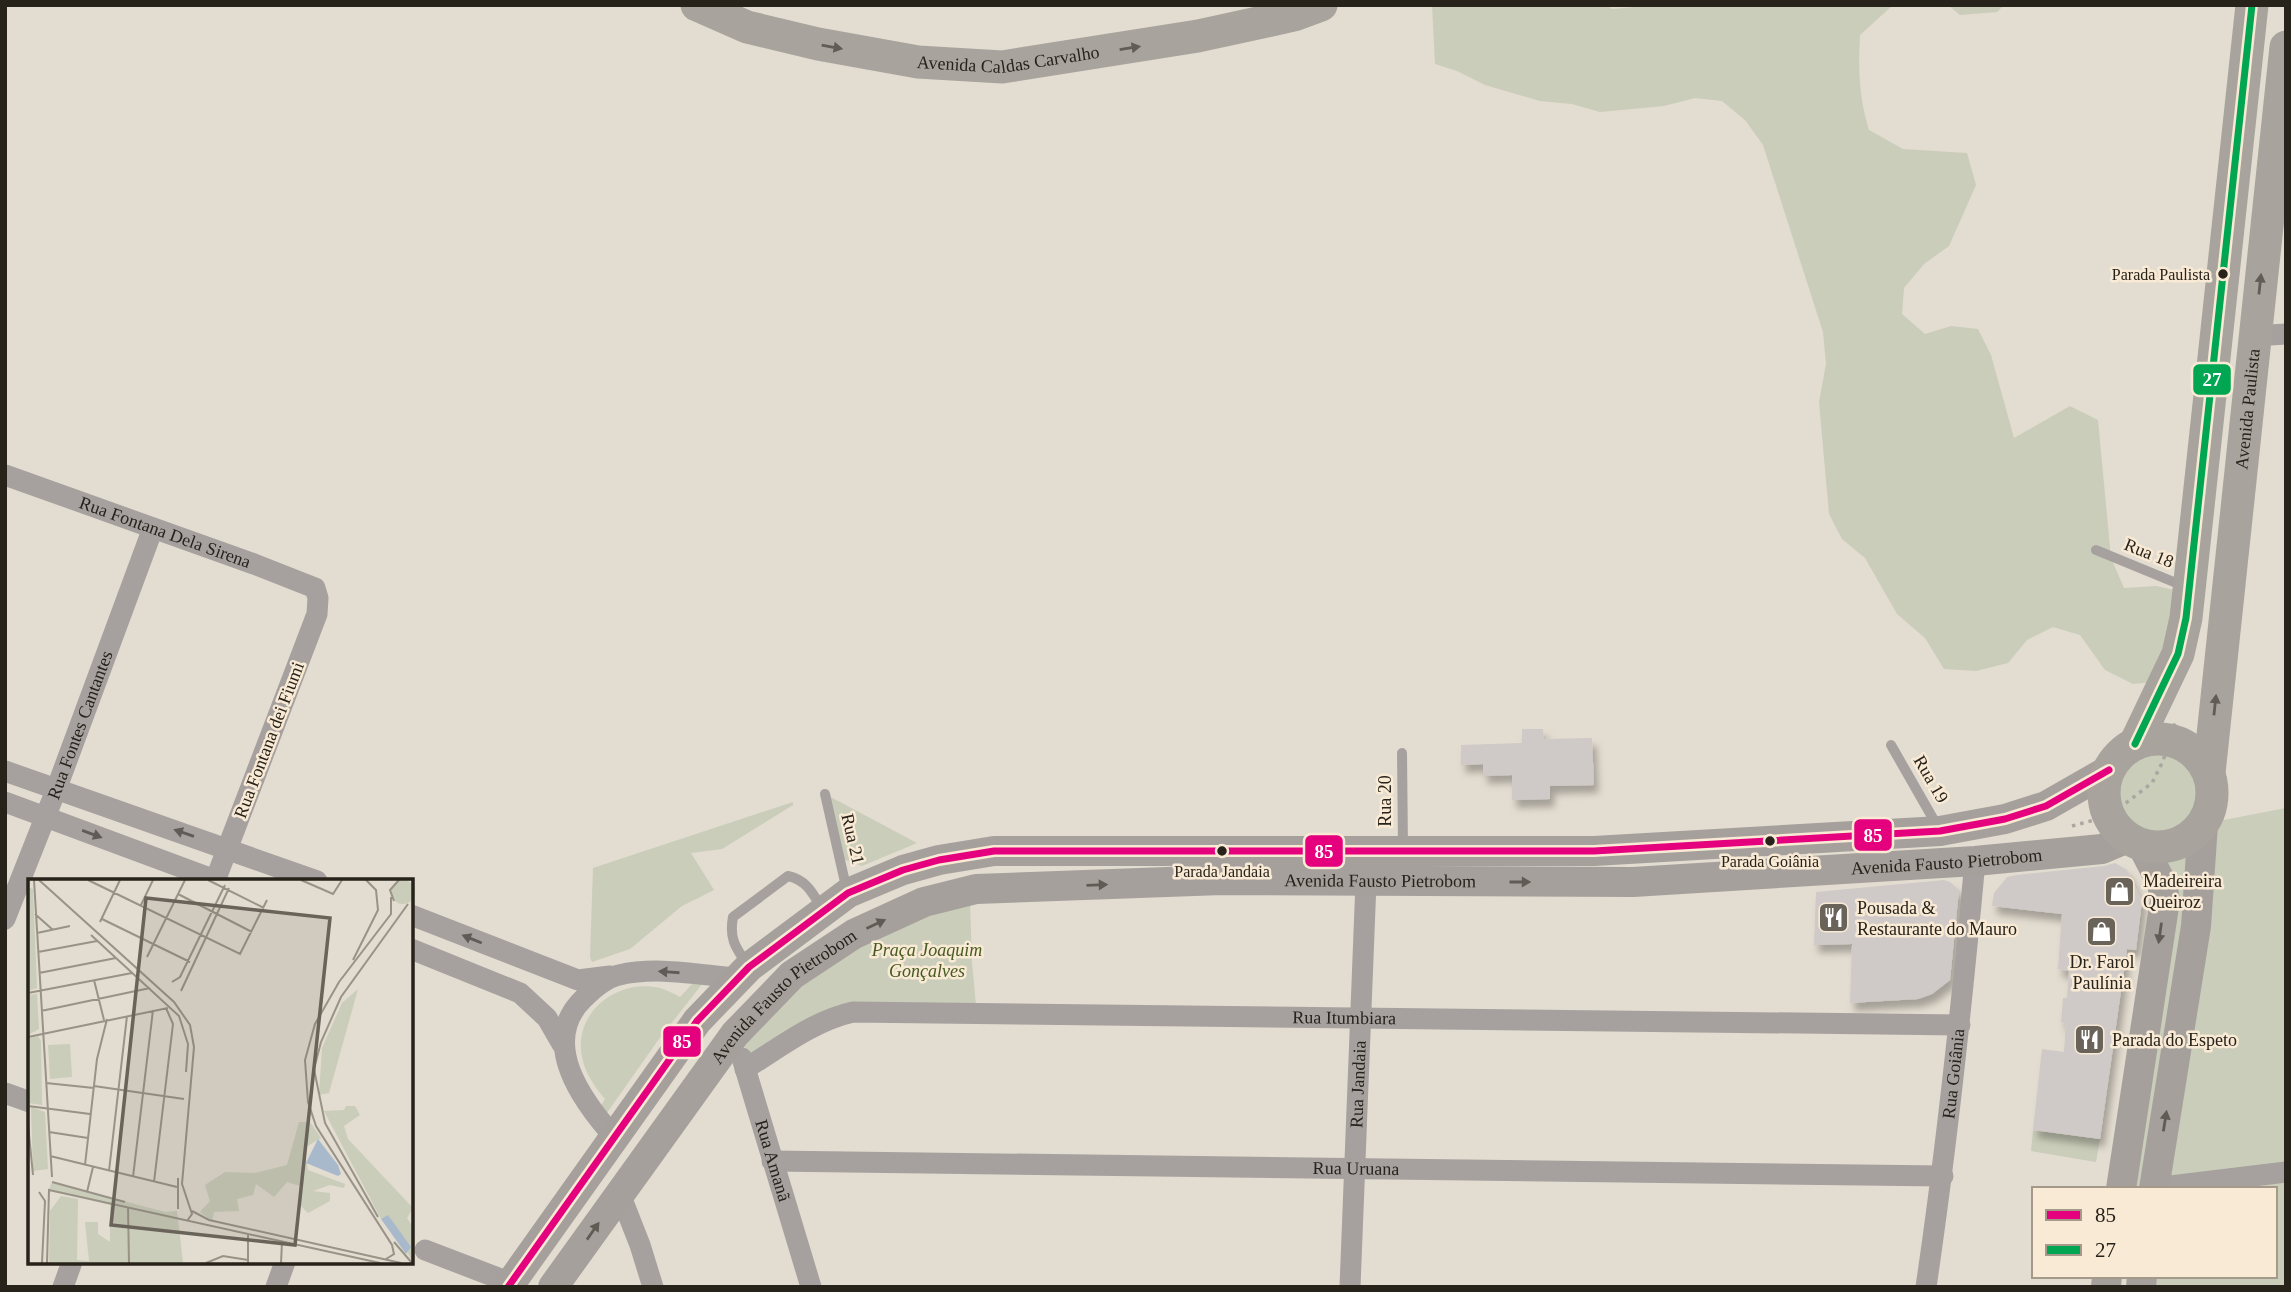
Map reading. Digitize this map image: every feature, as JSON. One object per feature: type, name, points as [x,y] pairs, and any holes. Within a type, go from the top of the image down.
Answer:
[{"type":"main road","name":"Avenida Caldas Carvalho","points":[[697,5],[747,27],[789,38],[918,62],[1002,67],[1159,43],[1294,15],[1321,5]]},
{"type":"main road","points":[[762,5],[766,19],[789,38]]},
{"type":"main road","points":[[2135,744],[2178,654],[2186,618],[2252,5]]},
{"type":"main road","name":"Avenida Paulista","points":[[2208,772],[2270,335],[2286,47]]},
{"type":"main road","points":[[2121,1187],[2165,900],[2162,884],[2105,801],[2105,786],[2115,760],[2135,744],[2156,739],[2177,742],[2196,754],[2208,772],[2212,799],[2203,824],[2196,926],[2154,1187]]},
{"type":"main road","name":"Avenida Fausto Pietrobom","points":[[510,1285],[697,1021],[743,972],[848,893],[903,870],[939,860],[994,851],[1594,851],[1940,831],[2004,819],[2046,806],[2109,771]]},
{"type":"main road","points":[[2126,833],[2159,848],[2176,845],[2191,837],[2203,824]]},
{"type":"main road","name":"Avenida Fausto Pietrobom","points":[[553,1287],[735,1034],[792,975],[854,934],[925,902],[976,889],[1222,880],[1633,882],[1975,861],[2102,849],[2126,833]]},
{"type":"street","name":"Rua Fontana Dela Sirena","points":[[5,475],[304,582],[315,589],[318,598]]},
{"type":"street","name":"Rua Fontes Cantantes","points":[[5,919],[46,817],[153,528]]},
{"type":"street","name":"Rua Fontana dei Fiumi","points":[[216,879],[317,614],[318,598]]},
{"type":"street","points":[[5,771],[312,879]]},
{"type":"street","points":[[5,802],[213,879]]},
{"type":"street","name":"Rua Goiânia","points":[[1926,1287],[1943,1176],[1975,861]]},
{"type":"street","name":"Rua Jandaia","points":[[1350,1287],[1366,882]]},
{"type":"street","points":[[413,919],[578,980],[646,971],[743,972]]},
{"type":"street","points":[[413,950],[520,993],[547,1018],[562,1044],[573,1080],[594,1115],[615,1139]]},
{"type":"street","points":[[562,1044],[576,1005],[594,989],[617,975]]},
{"type":"street","name":"Rua Itumbiara","points":[[745,1069],[818,1023],[853,1012],[1960,1025]]},
{"type":"street","name":"Rua Amanã","points":[[735,1034],[811,1287]]},
{"type":"street","points":[[5,1093],[28,1101]]},
{"type":"street","name":"Rua Uruana","points":[[772,1161],[1943,1176]]},
{"type":"street","points":[[2170,1187],[2286,1172]]},
{"type":"street","points":[[620,1194],[653,1287]]},
{"type":"street","points":[[425,1250],[510,1285]]},
{"type":"street","points":[[62,1287],[71,1264]]},
{"type":"street","points":[[276,1287],[284,1264]]},
{"type":"lane","name":"Rua 18","points":[[2096,550],[2189,588]]},
{"type":"lane","name":"Rua 19","points":[[1891,745],[1940,831]]},
{"type":"lane","name":"Rua 20","points":[[1402,753],[1402,849]]},
{"type":"lane","name":"Rua 21","points":[[825,793],[848,893]]},
{"type":"lane","points":[[743,972],[733,944],[733,917],[788,876],[799,878],[807,885],[822,910]]},
{"type":"path","points":[[2126,833],[2163,761]]},
{"type":"green space","points":[[1432,5],[1606,5],[1612,9],[1657,5],[1893,5],[1860,35],[1860,83],[1869,130],[1903,149],[1967,153],[1976,185],[1949,246],[1924,264],[1904,288],[1902,314],[1925,334],[1951,326],[1978,329],[1991,355],[2014,438],[2070,406],[2098,420],[2111,558],[2124,588],[2156,586],[2189,593],[2165,681],[2133,684],[2105,670],[2080,635],[2053,627],[2027,640],[2008,663],[1976,671],[1944,669],[1925,638],[1897,614],[1865,558],[1842,539],[1829,514],[1819,402],[1826,364],[1823,332],[1763,145],[1745,120],[1722,101],[1695,98],[1664,106],[1600,112],[1572,104],[1540,101],[1485,85],[1435,64]]},
{"type":"green space","points":[[1948,5],[2004,5],[1997,12],[1960,15]]},
{"type":"green space","points":[[2158,747],[2176,751],[2190,761],[2200,775],[2204,793],[2200,811],[2190,825],[2176,835],[2158,839],[2140,835],[2126,825],[2116,811],[2112,793],[2116,775],[2126,761],[2140,751]]},
{"type":"green space","points":[[825,794],[917,843],[862,866],[840,858]]},
{"type":"green space","points":[[793,802],[793,805],[722,849],[691,853],[714,890],[682,906],[630,949],[592,962],[593,868]]},
{"type":"green space","points":[[2286,808],[2286,1287],[2149,1287],[2150,1278],[2277,1278],[2277,1187],[2121,1187],[2159,848],[2176,845],[2191,837],[2203,824]]},
{"type":"green space","name":"Praça Joaquim Gonçalves","points":[[970,900],[976,1005],[851,1004],[748,1060],[742,1036],[800,981],[903,921]]},
{"type":"green space","points":[[693,983],[703,983],[659,1039],[604,1117],[599,1109],[605,1099],[591,1080],[582,1057],[584,1026],[592,1013],[602,1002],[629,988],[660,988],[680,997]]},
{"type":"green space","points":[[2033,1130],[2100,1139],[2096,1162],[2031,1151]]},
{"type":"building","points":[[1522,729],[1543,729],[1544,739],[1592,738],[1594,785],[1550,786],[1550,799],[1512,800],[1512,775],[1483,776],[1483,764],[1461,765],[1461,745],[1522,743]]},
{"type":"building","points":[[2115,863],[2127,870],[2142,901],[2136,950],[2127,949],[2100,1139],[2033,1130],[2042,1049],[2064,1052],[2066,1022],[2061,1022],[2063,998],[2067,998],[2069,971],[2058,969],[2062,914],[1992,906],[1994,893],[2007,877]]},
{"type":"building","points":[[1944,880],[1959,890],[1950,980],[1932,994],[1918,999],[1850,1003],[1852,944],[1814,945],[1816,892]]},
{"type":"transit line","name":"27","points":[[2135,744],[2178,654],[2186,618],[2252,5]]},
{"type":"transit line","name":"85","points":[[508,1287],[697,1021],[749,967],[848,893],[903,870],[939,860],[994,851],[1594,851],[1940,831],[2005,819],[2046,806],[2109,770]]},
{"type":"place","name":"Parada Paulista","points":[[2223,274]]},
{"type":"place","name":"Parada Goiânia","points":[[1770,841]]},
{"type":"place","name":"Parada Jandaia","points":[[1222,851]]},
{"type":"place","name":"Madeireira Queiroz","points":[[2120,891]]},
{"type":"place","name":"Pousada & Restaurante do Mauro","points":[[1834,918]]},
{"type":"place","name":"Dr. Farol Paulínia","points":[[2102,932]]},
{"type":"place","name":"Parada do Espeto","points":[[2089,1040]]}]
